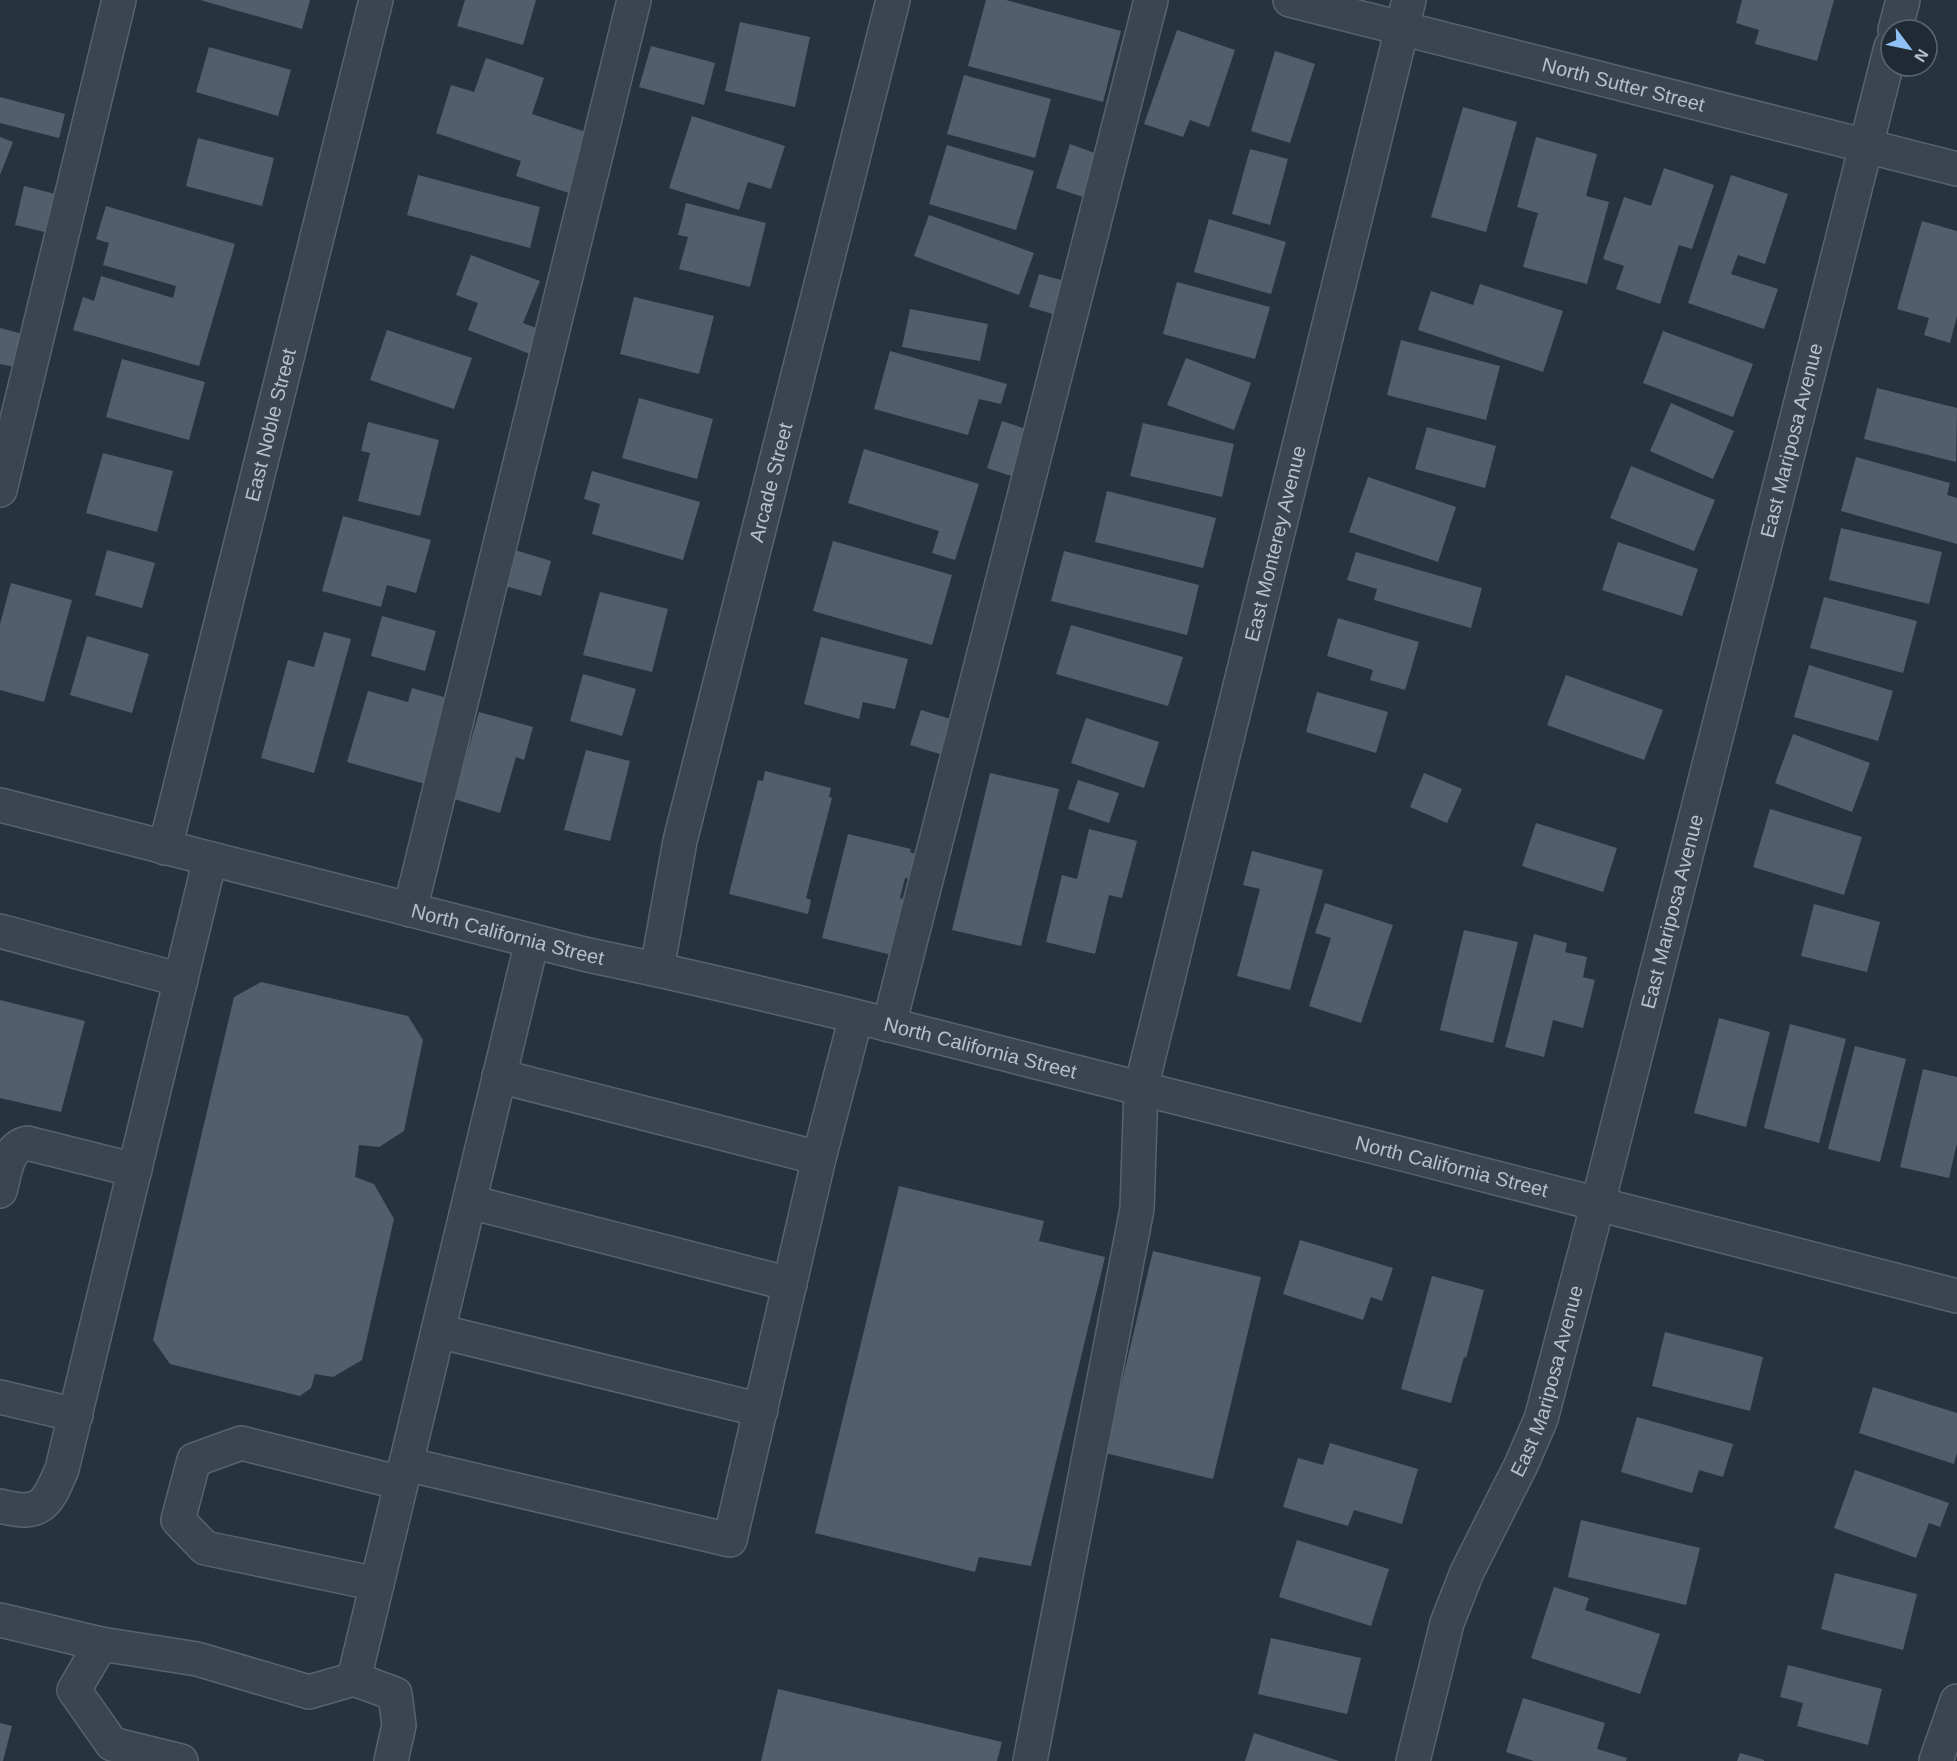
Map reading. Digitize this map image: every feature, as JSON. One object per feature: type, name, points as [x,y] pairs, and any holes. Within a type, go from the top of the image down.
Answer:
[{"type":"street","points":[[0,490],[119,0]]},
{"type":"street","name":"East Noble Street","points":[[165,848],[376,0]]},
{"type":"street","points":[[410,910],[634,0]]},
{"type":"street","name":"Arcade Street","points":[[657,969],[680,842],[893,0]]},
{"type":"street","points":[[889,1025],[1151,0]]},
{"type":"street","name":"North Sutter Street","points":[[1290,0],[1406,14],[1866,147],[1957,169]]},
{"type":"street","points":[[1898,18],[1903,0]]},
{"type":"street","name":"East Monterey Avenue","points":[[1030,1761],[1137,1209],[1141,1088],[1406,14]]},
{"type":"street","name":"East Mariposa Avenue","points":[[1413,1761],[1448,1623],[1467,1572],[1521,1465],[1541,1419],[1598,1203],[1883,78]]},
{"type":"street","name":"North California Street","points":[[0,805],[532,941],[856,1017],[1141,1088],[1957,1296]]},
{"type":"street","points":[[0,1506],[20,1512],[38,1507],[51,1496],[62,1469],[210,859]]},
{"type":"street","points":[[0,931],[181,980]]},
{"type":"street","points":[[354,1679],[532,941]]},
{"type":"street","points":[[377,1584],[205,1548],[178,1520],[194,1460],[241,1443],[730,1540],[819,1158],[856,1017]]},
{"type":"street","points":[[499,1076],[819,1158]]},
{"type":"street","points":[[0,1191],[11,1153],[20,1145],[27,1143],[135,1170]]},
{"type":"street","points":[[470,1202],[790,1284]]},
{"type":"street","points":[[438,1331],[761,1410]]},
{"type":"street","points":[[0,1397],[76,1415]]},
{"type":"street","points":[[0,1620],[101,1644],[197,1659],[309,1692],[354,1679],[395,1694],[399,1725],[391,1761]]},
{"type":"street","points":[[101,1644],[74,1690],[112,1744],[181,1761]]},
{"type":"street","points":[[1936,1761],[1957,1701]]},
{"type":"building","points":[[200,0],[310,0],[302,29]]},
{"type":"building","points":[[465,0],[536,0],[523,45],[457,26]]},
{"type":"building","points":[[986,0],[1006,0],[1121,31],[1103,102],[968,66]]},
{"type":"building","points":[[1742,0],[1834,0],[1817,61],[1755,44],[1759,30],[1736,23]]},
{"type":"building","points":[[740,22],[810,37],[795,107],[725,91]]},
{"type":"building","points":[[1177,30],[1235,50],[1209,127],[1190,120],[1183,137],[1144,124]]},
{"type":"building","points":[[651,46],[715,63],[704,105],[639,87]]},
{"type":"building","points":[[209,47],[291,70],[278,116],[196,92]]},
{"type":"building","points":[[1275,51],[1315,64],[1290,143],[1251,131]]},
{"type":"building","points":[[486,58],[544,78],[532,114],[595,135],[575,195],[516,176],[521,161],[436,133],[451,85],[474,92]]},
{"type":"building","points":[[964,75],[1051,99],[1035,158],[947,134]]},
{"type":"building","points":[[0,97],[65,114],[59,138],[0,123]]},
{"type":"building","points":[[1463,107],[1517,122],[1486,232],[1431,217]]},
{"type":"building","points":[[692,116],[785,146],[771,189],[748,182],[739,210],[669,188]]},
{"type":"building","points":[[0,137],[13,142],[0,175]]},
{"type":"building","points":[[1536,137],[1597,154],[1586,196],[1609,202],[1587,284],[1523,267],[1538,213],[1517,207]]},
{"type":"building","points":[[198,138],[274,158],[262,206],[186,186]]},
{"type":"building","points":[[1070,144],[1100,155],[1086,198],[1056,188]]},
{"type":"building","points":[[947,145],[1034,171],[1016,230],[929,204]]},
{"type":"building","points":[[1250,149],[1288,159],[1270,225],[1232,214]]},
{"type":"building","points":[[1664,168],[1714,185],[1692,249],[1679,245],[1660,304],[1616,289],[1624,266],[1603,259],[1624,197],[1651,206]]},
{"type":"building","points":[[418,175],[540,207],[530,248],[407,215]]},
{"type":"building","points":[[1731,175],[1788,194],[1765,264],[1738,255],[1731,274],[1778,289],[1764,329],[1688,303]]},
{"type":"building","points":[[24,186],[63,196],[53,234],[15,225]]},
{"type":"building","points":[[686,203],[766,223],[750,287],[679,269],[688,237],[678,235]]},
{"type":"building","points":[[106,206],[235,244],[199,366],[73,330],[83,297],[94,301],[101,276],[173,298],[176,286],[103,265],[109,243],[96,239]]},
{"type":"building","points":[[929,215],[1034,253],[1019,295],[914,256]]},
{"type":"building","points":[[1209,219],[1286,242],[1271,294],[1194,272]]},
{"type":"building","points":[[1922,221],[1957,231],[1957,316],[1950,343],[1924,335],[1929,318],[1897,309]]},
{"type":"building","points":[[471,255],[540,281],[523,323],[547,332],[538,357],[468,330],[478,303],[456,295]]},
{"type":"building","points":[[1039,274],[1076,284],[1066,318],[1029,307]]},
{"type":"building","points":[[1177,282],[1270,307],[1255,359],[1163,334]]},
{"type":"building","points":[[1480,284],[1563,311],[1543,372],[1418,330],[1431,291],[1473,305]]},
{"type":"building","points":[[634,297],[714,316],[699,374],[620,354]]},
{"type":"building","points":[[910,309],[988,324],[980,361],[902,347]]},
{"type":"building","points":[[0,328],[23,334],[15,367],[0,364]]},
{"type":"building","points":[[387,330],[472,358],[454,409],[370,380]]},
{"type":"building","points":[[1663,331],[1753,364],[1733,417],[1643,383]]},
{"type":"building","points":[[1401,340],[1500,366],[1486,420],[1387,395]]},
{"type":"building","points":[[890,351],[1007,384],[1001,404],[979,399],[968,435],[874,409]]},
{"type":"building","points":[[1186,358],[1251,383],[1234,430],[1167,405]]},
{"type":"building","points":[[122,359],[205,382],[189,440],[106,417]]},
{"type":"building","points":[[1877,388],[1957,408],[1956,462],[1864,439]]},
{"type":"building","points":[[639,398],[713,419],[697,479],[622,458]]},
{"type":"building","points":[[1671,403],[1734,431],[1713,479],[1650,451]]},
{"type":"building","points":[[1002,421],[1038,433],[1023,480],[987,468]]},
{"type":"building","points":[[368,422],[439,440],[420,516],[358,501],[370,453],[361,451]]},
{"type":"building","points":[[1143,423],[1234,444],[1222,497],[1130,476]]},
{"type":"building","points":[[1427,427],[1496,446],[1485,488],[1415,469]]},
{"type":"building","points":[[864,449],[979,484],[955,560],[932,553],[939,531],[848,503]]},
{"type":"building","points":[[103,453],[173,471],[157,532],[86,513]]},
{"type":"building","points":[[1856,457],[1950,483],[1947,495],[1957,498],[1957,544],[1841,511]]},
{"type":"building","points":[[1631,466],[1715,500],[1694,551],[1610,518]]},
{"type":"building","points":[[592,471],[700,502],[683,560],[592,534],[600,504],[584,499]]},
{"type":"building","points":[[1368,477],[1456,507],[1438,562],[1349,532]]},
{"type":"building","points":[[1107,491],[1216,518],[1203,568],[1095,542]]},
{"type":"building","points":[[343,516],[431,540],[416,593],[387,585],[381,607],[322,591]]},
{"type":"building","points":[[1841,528],[1942,552],[1929,604],[1829,580]]},
{"type":"building","points":[[833,541],[952,575],[932,645],[813,611]]},
{"type":"building","points":[[1618,542],[1698,569],[1682,616],[1602,590]]},
{"type":"building","points":[[107,550],[155,563],[142,608],[95,595]]},
{"type":"building","points":[[515,550],[551,561],[541,596],[505,586]]},
{"type":"building","points":[[1064,551],[1199,585],[1187,635],[1051,601]]},
{"type":"building","points":[[1356,552],[1482,588],[1471,628],[1374,600],[1377,589],[1347,580]]},
{"type":"building","points":[[11,583],[72,600],[44,702],[0,690],[0,624]]},
{"type":"building","points":[[600,592],[668,609],[652,672],[583,655]]},
{"type":"building","points":[[1824,597],[1917,621],[1903,673],[1810,648]]},
{"type":"building","points":[[382,616],[436,631],[425,671],[371,656]]},
{"type":"building","points":[[1338,618],[1419,642],[1405,690],[1370,680],[1373,670],[1327,656]]},
{"type":"building","points":[[1071,625],[1183,657],[1168,706],[1056,674]]},
{"type":"building","points":[[324,632],[351,639],[314,773],[261,758],[288,660],[314,667]]},
{"type":"building","points":[[87,636],[149,654],[132,713],[70,695]]},
{"type":"building","points":[[821,637],[908,659],[895,709],[863,702],[859,719],[804,704]]},
{"type":"building","points":[[1809,665],[1893,691],[1878,741],[1794,717]]},
{"type":"building","points":[[583,674],[636,689],[622,736],[570,721]]},
{"type":"building","points":[[1566,675],[1663,710],[1644,760],[1547,725]]},
{"type":"building","points":[[412,688],[451,699],[425,784],[347,762],[368,691],[408,702]]},
{"type":"building","points":[[1317,692],[1388,712],[1376,753],[1306,732]]},
{"type":"building","points":[[921,710],[954,720],[943,755],[910,745]]},
{"type":"building","points":[[479,712],[533,727],[524,760],[516,757],[500,813],[454,799]]},
{"type":"building","points":[[1086,718],[1159,742],[1144,788],[1071,763]]},
{"type":"building","points":[[1793,734],[1870,763],[1852,812],[1775,783]]},
{"type":"building","points":[[586,750],[630,761],[610,841],[564,830]]},
{"type":"building","points":[[765,771],[831,788],[829,797],[832,798],[806,898],[811,900],[808,914],[729,894],[758,780],[763,781]]},
{"type":"building","points":[[990,773],[1059,789],[1021,946],[952,930]]},
{"type":"building","points":[[1424,773],[1462,789],[1447,823],[1410,807]]},
{"type":"building","points":[[1078,780],[1119,793],[1109,823],[1068,809]]},
{"type":"building","points":[[1770,809],[1862,837],[1844,895],[1753,867]]},
{"type":"building","points":[[1536,823],[1617,848],[1603,892],[1522,866]]},
{"type":"building","points":[[1089,829],[1137,841],[1122,898],[1109,895],[1095,954],[1046,942],[1062,875],[1077,879]]},
{"type":"building","points":[[848,834],[911,849],[910,852],[916,854],[910,879],[905,878],[900,898],[907,900],[892,955],[822,938]]},
{"type":"building","points":[[1252,851],[1323,870],[1290,990],[1237,976],[1260,889],[1243,885]]},
{"type":"building","points":[[1325,903],[1393,925],[1361,1023],[1309,1006],[1331,938],[1315,933]]},
{"type":"building","points":[[1814,904],[1880,922],[1867,972],[1801,956]]},
{"type":"building","points":[[1464,930],[1518,942],[1493,1043],[1440,1030]]},
{"type":"building","points":[[1534,934],[1567,943],[1565,952],[1587,957],[1583,977],[1595,980],[1583,1028],[1553,1020],[1544,1057],[1505,1047]]},
{"type":"building","points":[[261,982],[408,1016],[423,1040],[404,1131],[379,1147],[359,1145],[355,1177],[374,1184],[394,1219],[362,1360],[333,1377],[315,1374],[311,1388],[300,1396],[170,1364],[153,1340],[234,997]]},
{"type":"building","points":[[0,1000],[85,1021],[61,1112],[0,1098]]},
{"type":"building","points":[[1719,1018],[1770,1032],[1746,1127],[1694,1113]]},
{"type":"building","points":[[1790,1024],[1846,1039],[1819,1143],[1764,1128]]},
{"type":"building","points":[[1855,1046],[1906,1059],[1880,1162],[1828,1149]]},
{"type":"building","points":[[1923,1069],[1957,1077],[1957,1143],[1949,1178],[1900,1167]]},
{"type":"building","points":[[899,1186],[1044,1221],[1039,1241],[1105,1257],[1031,1566],[979,1557],[975,1572],[815,1533]]},
{"type":"building","points":[[1300,1240],[1393,1268],[1382,1301],[1371,1297],[1363,1320],[1283,1294]]},
{"type":"building","points":[[1153,1251],[1261,1277],[1213,1479],[1105,1453]]},
{"type":"building","points":[[1432,1276],[1484,1290],[1451,1403],[1401,1389]]},
{"type":"building","points":[[1665,1332],[1763,1357],[1750,1411],[1652,1386]]},
{"type":"building","points":[[1873,1387],[1957,1413],[1957,1453],[1954,1464],[1859,1433]]},
{"type":"building","points":[[1637,1417],[1733,1444],[1723,1477],[1699,1470],[1692,1493],[1621,1472]]},
{"type":"building","points":[[1330,1443],[1418,1469],[1402,1524],[1354,1510],[1348,1526],[1283,1507],[1298,1458],[1323,1465]]},
{"type":"building","points":[[1855,1470],[1949,1503],[1940,1527],[1929,1523],[1916,1558],[1834,1528]]},
{"type":"building","points":[[1581,1520],[1700,1548],[1686,1605],[1568,1577]]},
{"type":"building","points":[[1297,1540],[1389,1569],[1371,1626],[1279,1597]]},
{"type":"building","points":[[1835,1573],[1917,1594],[1903,1650],[1821,1629]]},
{"type":"building","points":[[1554,1587],[1589,1598],[1585,1610],[1660,1634],[1640,1694],[1531,1658]]},
{"type":"building","points":[[1271,1638],[1361,1658],[1347,1714],[1258,1694]]},
{"type":"building","points":[[1788,1665],[1882,1689],[1868,1745],[1797,1726],[1803,1703],[1780,1697]]},
{"type":"building","points":[[778,1689],[1002,1742],[997,1761],[761,1761]]},
{"type":"building","points":[[1523,1698],[1605,1723],[1597,1749],[1627,1758],[1626,1761],[1534,1761],[1506,1752]]},
{"type":"building","points":[[0,1723],[12,1726],[3,1761],[0,1761]]},
{"type":"building","points":[[1254,1733],[1339,1761],[1245,1761]]},
{"type":"building","points":[[1740,1753],[1764,1760],[1764,1761],[1737,1761]]}]
